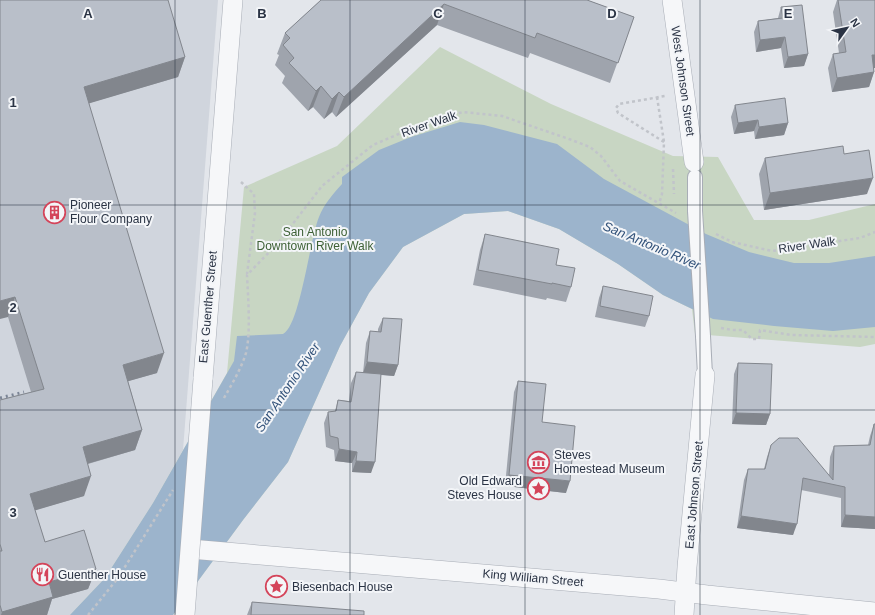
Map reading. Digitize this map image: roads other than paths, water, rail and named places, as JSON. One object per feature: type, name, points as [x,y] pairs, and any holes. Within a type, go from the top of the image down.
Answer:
[{"type":"street","name":"East Guenther Street","points":[[185,615],[202,379],[220,174],[233,0]]},
{"type":"street","name":"West Johnson Street","points":[[672,0],[694,170]]},
{"type":"street","points":[[694,170],[705,375]]},
{"type":"street","name":"East Johnson Street","points":[[684,615],[705,375]]},
{"type":"street","name":"King William Street","points":[[190,548],[651,588],[875,612]]},
{"type":"water","name":"San Antonio Downtown River Walk","points":[[460,122],[484,125],[557,144],[604,179],[706,234],[749,252],[794,263],[829,263],[875,256],[875,327],[833,331],[713,319],[663,295],[618,264],[559,229],[508,211],[464,214],[403,247],[369,293],[340,346],[288,462],[173,615],[70,615],[105,578],[153,503],[234,361],[237,336],[283,334],[289,328],[295,315],[319,217],[326,203],[342,184],[342,177],[379,150],[411,137]]},
{"type":"railway","points":[[0,398],[24,392]]},
{"type":"place","name":"Pioneer Flour Company","points":[[54,212]]},
{"type":"place","name":"Steves Homestead Museum","points":[[538,462]]},
{"type":"place","name":"Old Edward Steves House","points":[[538,488]]},
{"type":"place","name":"Guenther House","points":[[42,575]]},
{"type":"place","name":"Biesenbach House","points":[[276,587]]},
{"type":"water label","name":"San Antonio River","points":[[652,245]]},
{"type":"water label","name":"San Antonio River","points":[[287,387]]}]
